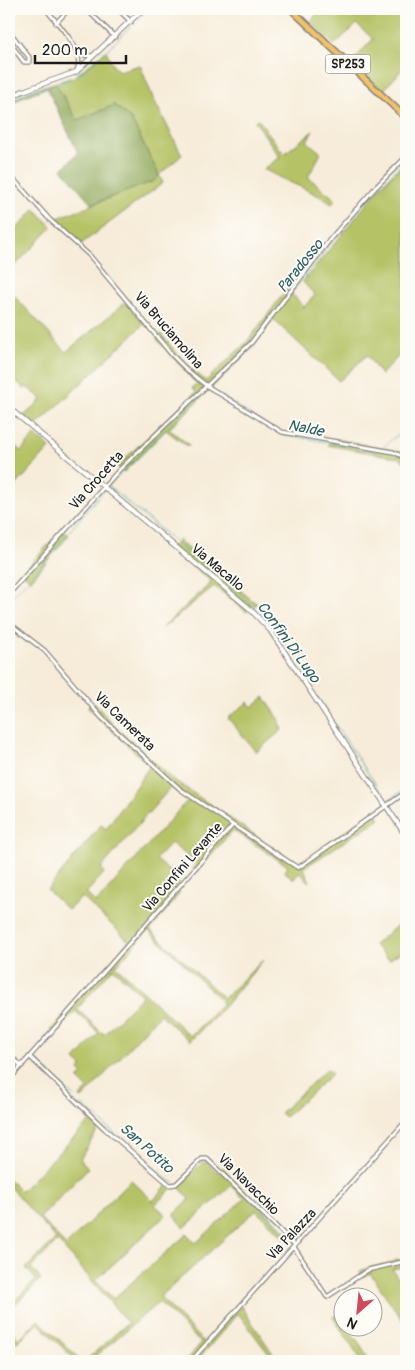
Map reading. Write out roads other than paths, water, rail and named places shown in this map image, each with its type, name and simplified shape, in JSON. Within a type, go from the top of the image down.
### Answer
[{"type":"main road","name":"SP253","points":[[291,9],[406,118]]},
{"type":"street","points":[[46,9],[75,49],[78,57],[76,72]]},
{"type":"street","points":[[56,22],[70,9]]},
{"type":"street","points":[[86,9],[115,37]]},
{"type":"street","points":[[118,9],[131,22]]},
{"type":"street","points":[[9,98],[76,72],[143,9]]},
{"type":"street","points":[[9,31],[29,57],[29,62],[24,62],[9,42]]},
{"type":"street","points":[[75,49],[83,55],[94,56]]},
{"type":"street","points":[[83,55],[86,64]]},
{"type":"street","points":[[78,57],[86,64]]},
{"type":"street","name":"Via Crocetta","points":[[9,594],[133,456],[250,343],[331,238],[375,188],[406,157]]},
{"type":"street","name":"Via Bruciamolina","points":[[9,174],[50,220],[90,256],[172,355],[207,386],[282,432],[393,452],[406,458]]},
{"type":"street","name":"Via Macallo","points":[[9,408],[249,608],[270,630],[406,836]]},
{"type":"street","name":"Via Camerata","points":[[9,623],[45,651],[102,718],[180,789],[233,825]]},
{"type":"street","name":"Via Confini Levante","points":[[9,1080],[233,825],[298,868],[406,792]]},
{"type":"street","points":[[9,1055],[22,1066]]},
{"type":"street","name":"Via Navacchio","points":[[30,1057],[104,1129],[170,1185],[176,1184],[202,1160],[207,1159],[295,1246],[327,1297],[368,1270],[406,1261]]},
{"type":"street","name":"Via Palazza","points":[[191,1361],[406,1121]]},
{"type":"waterway","points":[[9,102],[16,97],[74,77],[102,55],[148,9]]},
{"type":"waterway","name":"Paradosso","points":[[268,323],[371,195],[406,160]]},
{"type":"waterway","name":"Paradosso","points":[[210,386],[245,351]]},
{"type":"waterway","name":"Nalde","points":[[207,388],[281,434],[380,451]]},
{"type":"waterway","name":"Paradosso","points":[[108,486],[207,389]]},
{"type":"waterway","name":"Nalde","points":[[383,448],[392,439],[406,431]]},
{"type":"waterway","name":"Confini Di Lugo","points":[[108,486],[258,611],[281,644]]},
{"type":"waterway","name":"Paradosso","points":[[9,599],[30,578],[103,491]]},
{"type":"waterway","name":"Confini Di Lugo","points":[[322,705],[387,801],[406,789]]},
{"type":"waterway","name":"San Potito","points":[[9,1084],[33,1057],[74,1097]]},
{"type":"waterway","name":"San Potito","points":[[82,1105],[165,1178],[174,1183]]},
{"type":"waterway","name":"San Potito","points":[[201,1158],[208,1158]]},
{"type":"waterway","name":"San Potito","points":[[216,1166],[295,1242]]}]
